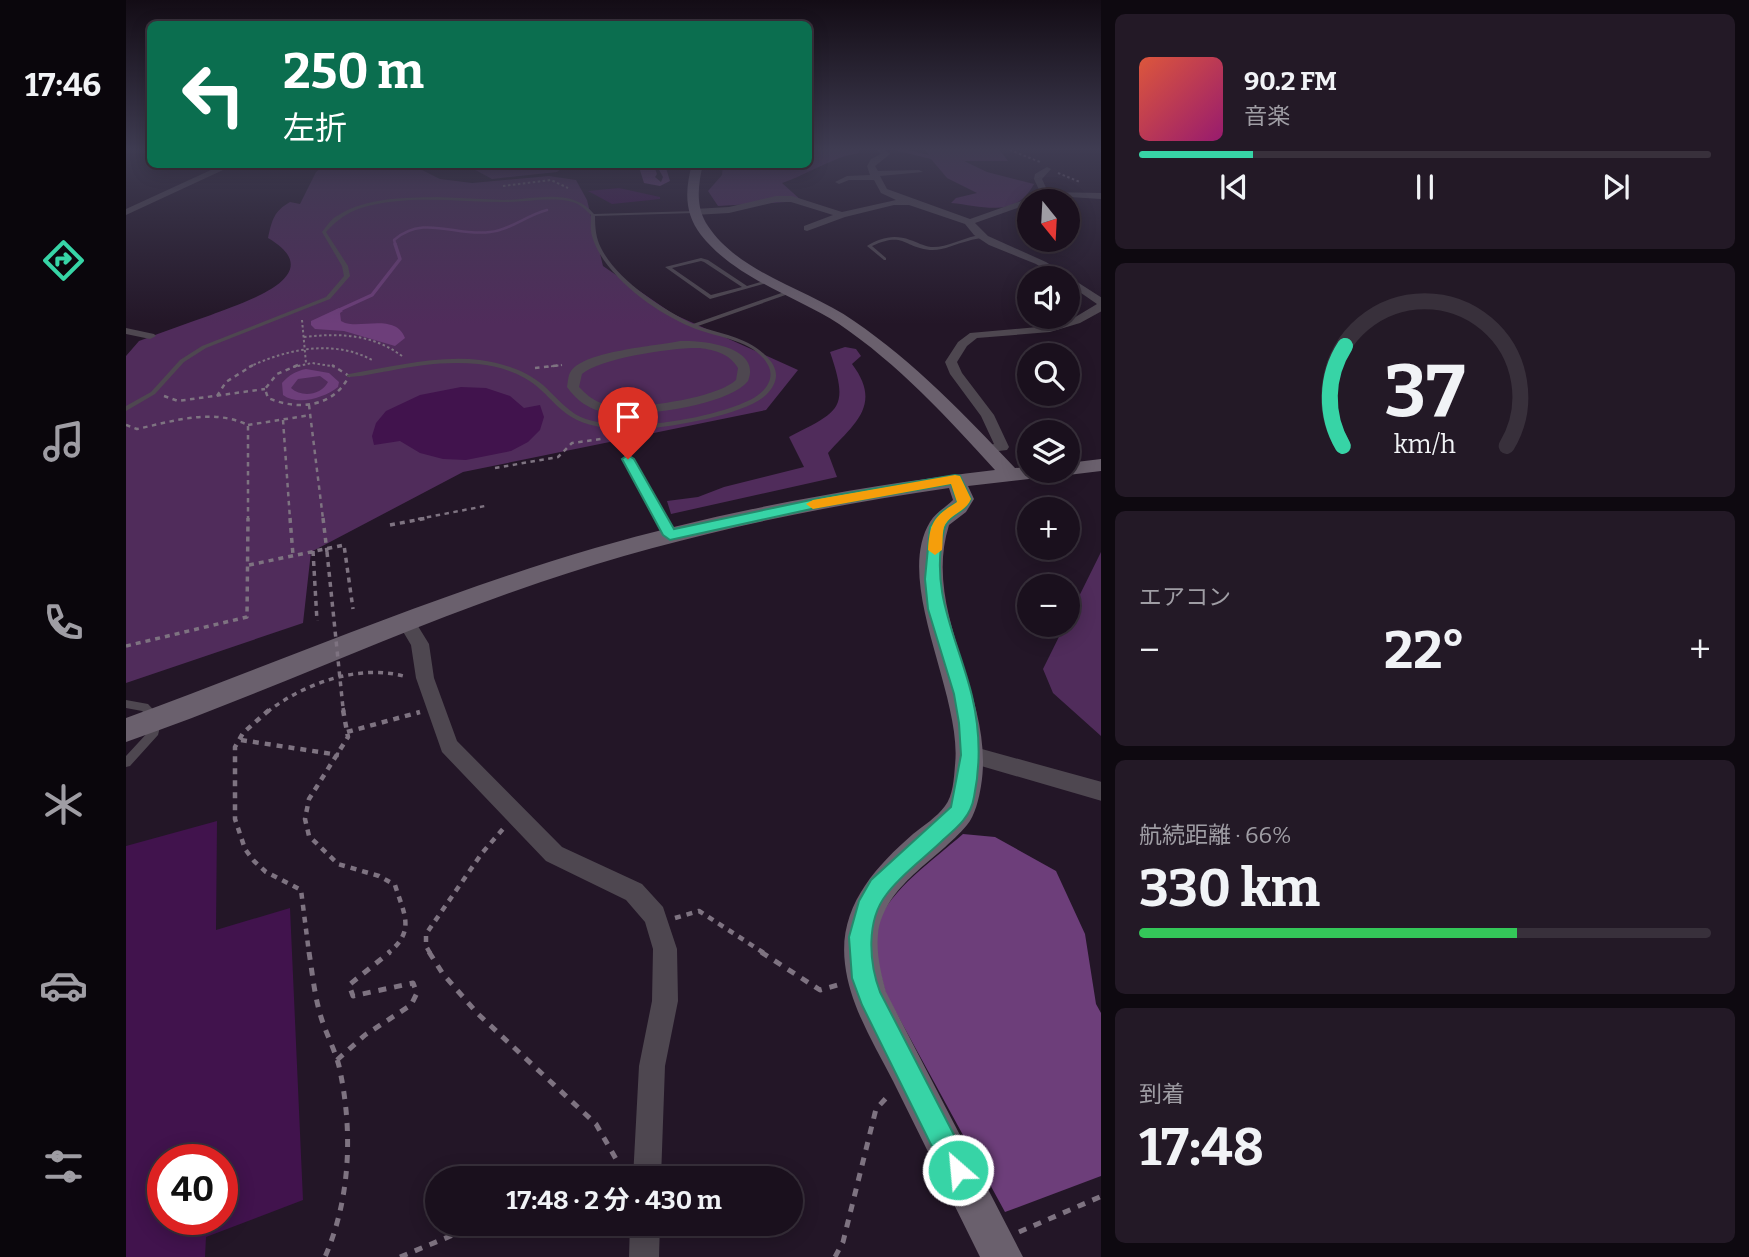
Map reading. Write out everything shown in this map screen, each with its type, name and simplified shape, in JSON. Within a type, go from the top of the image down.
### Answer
[{"type":"street","points":[[693,207],[706,233],[723,250],[828,311],[892,356],[929,390],[1009,474]]},
{"type":"street","points":[[694,212],[743,207]]},
{"type":"street","points":[[816,207],[842,215]]},
{"type":"street","points":[[807,228],[875,207]]},
{"type":"street","points":[[922,207],[970,222],[1011,207]]},
{"type":"street","points":[[970,222],[970,226],[993,245],[1037,260],[1046,266]]},
{"type":"street","points":[[987,450],[1002,447],[988,415],[956,374],[951,362],[962,344],[974,335],[1050,329],[1076,321],[1101,304],[1080,289]]},
{"type":"street","points":[[126,331],[150,336]]},
{"type":"street","points":[[696,345],[728,352],[743,367],[745,372],[740,384],[716,394],[622,410],[604,409],[587,403],[578,395],[573,382],[580,369],[598,360],[696,345]]},
{"type":"street","points":[[1080,468],[1101,465]]},
{"type":"street","points":[[126,730],[528,579],[670,535],[825,502],[955,479],[1017,473]]},
{"type":"street","points":[[955,479],[964,499],[937,527],[932,579],[936,609],[962,694],[971,755],[964,800],[958,814],[878,887],[867,909],[860,937],[863,978],[870,997],[998,1250]]},
{"type":"street","points":[[407,623],[420,644],[427,684],[449,746],[554,854],[634,892],[655,915],[665,948],[665,1001],[652,1066],[648,1166]]},
{"type":"street","points":[[971,755],[1101,792]]},
{"type":"street","points":[[644,1257],[645,1236]]},
{"type":"lane","points":[[126,409],[154,391],[182,361],[204,346],[328,299],[347,276],[345,266],[324,232],[333,221],[350,211],[368,207]]},
{"type":"lane","points":[[349,376],[448,361],[505,368],[538,383],[563,408],[582,421],[611,427],[643,427],[742,408],[758,401],[774,380],[774,370],[764,357],[747,344],[692,326],[634,290],[612,268],[594,238],[593,215],[586,207]]},
{"type":"lane","points":[[593,215],[694,212]]},
{"type":"lane","points":[[884,259],[869,246],[903,237],[936,249],[964,239],[981,237]]},
{"type":"lane","points":[[746,288],[701,259],[668,267],[710,297],[746,288],[773,280]]},
{"type":"lane","points":[[692,326],[792,291]]},
{"type":"lane","points":[[628,459],[670,535]]},
{"type":"lane","points":[[126,704],[145,707],[157,719],[155,732],[126,763]]},
{"type":"path","points":[[302,310],[306,363]]},
{"type":"path","points":[[304,337],[333,334],[367,338],[390,346],[404,357],[409,366]]},
{"type":"path","points":[[217,397],[220,387],[247,366],[305,350],[340,349],[359,353],[368,357],[379,371]]},
{"type":"path","points":[[306,363],[329,363],[342,368],[349,376],[346,387],[328,400],[309,404],[279,404],[268,398],[265,389],[270,379],[283,369],[306,363]]},
{"type":"path","points":[[557,373],[566,363]]},
{"type":"path","points":[[154,391],[178,401],[265,389]]},
{"type":"path","points":[[309,404],[348,737],[309,799],[305,819],[309,836],[338,864],[379,876],[395,885],[407,924],[401,943],[349,985],[353,996],[369,996],[400,984],[413,983],[417,993],[411,1005],[365,1035],[336,1060]]},
{"type":"path","points":[[126,425],[137,429],[213,415],[226,416],[248,425],[311,415]]},
{"type":"path","points":[[283,420],[293,555]]},
{"type":"path","points":[[126,646],[247,618],[248,425]]},
{"type":"path","points":[[495,468],[558,457],[572,443],[616,436],[627,427]]},
{"type":"path","points":[[390,525],[485,506]]},
{"type":"path","points":[[249,565],[344,545],[353,609]]},
{"type":"path","points":[[313,551],[317,621]]},
{"type":"path","points":[[325,1257],[334,1240],[347,1175],[344,1095],[332,1042],[318,1011],[301,890],[272,879],[250,859],[236,829],[232,803],[235,746],[252,723],[274,705],[320,683],[365,672],[394,673],[427,684]]},
{"type":"path","points":[[347,732],[436,708]]},
{"type":"path","points":[[240,740],[339,755]]},
{"type":"path","points":[[517,816],[485,846],[440,918],[426,934],[426,946],[443,974],[478,1014],[596,1124],[620,1166]]},
{"type":"path","points":[[657,923],[699,911],[820,990],[863,978]]},
{"type":"path","points":[[835,1257],[843,1242],[876,1109],[908,1072]]},
{"type":"path","points":[[998,1250],[1101,1196]]},
{"type":"path","points":[[400,1257],[451,1236]]},
{"type":"shaded area","points":[[283,207],[589,207],[603,266],[673,314],[798,370],[766,410],[463,472],[311,552],[303,623],[126,683],[126,356],[139,341],[242,303],[275,286],[286,276],[291,264],[285,252],[268,238],[272,221]]},
{"type":"shaded area","points":[[339,308],[343,311],[340,313],[341,321],[345,323],[387,324],[401,331],[405,338],[395,346],[344,331],[315,329],[311,325],[311,321]]},
{"type":"shaded area","points":[[845,347],[856,349],[861,356],[852,364],[861,378],[865,403],[855,423],[828,453],[837,477],[671,514],[667,501],[698,497],[724,487],[804,467],[789,437],[819,421],[836,406],[839,386],[830,352]]},
{"type":"shaded area","points":[[306,369],[329,373],[339,382],[338,387],[311,399],[296,400],[283,395],[282,383],[296,372]],"holes":[[[320,376],[328,382],[321,390],[311,394],[300,393],[291,388],[298,379]]]},
{"type":"shaded area","points":[[1101,552],[1101,736],[1053,693],[1043,669],[1059,637],[1080,637],[1080,594]]},
{"type":"shaded area","points":[[963,834],[995,837],[1056,871],[1085,934],[1096,1004],[1101,1013],[1101,1176],[1005,1212],[886,994],[876,950],[878,924],[892,899],[914,875]]},
{"type":"building","points":[[461,387],[486,388],[510,396],[524,408],[540,405],[544,417],[540,430],[528,442],[511,451],[466,460],[443,459],[420,453],[400,441],[374,445],[372,436],[376,423],[386,411],[420,395]]},
{"type":"building","points":[[217,821],[216,930],[290,908],[303,1200],[238,1225],[238,1144],[147,1144],[147,1235],[211,1235],[206,1237],[205,1257],[126,1257],[126,846]]},
{"type":"waterway","points":[[396,246],[394,240],[417,228],[490,232],[547,210]]},
{"type":"waterway","points":[[337,311],[372,295],[400,259],[395,244]]},
{"type":"slow traffic","points":[[813,504],[955,479],[964,499],[937,527],[935,550]]},
{"type":"route","points":[[628,459],[670,535],[825,502],[955,479],[962,491],[962,504],[945,516],[937,527],[932,579],[936,609],[968,723],[971,755],[964,800],[958,814],[878,887],[867,909],[860,937],[863,978],[870,997],[958,1170]]}]
